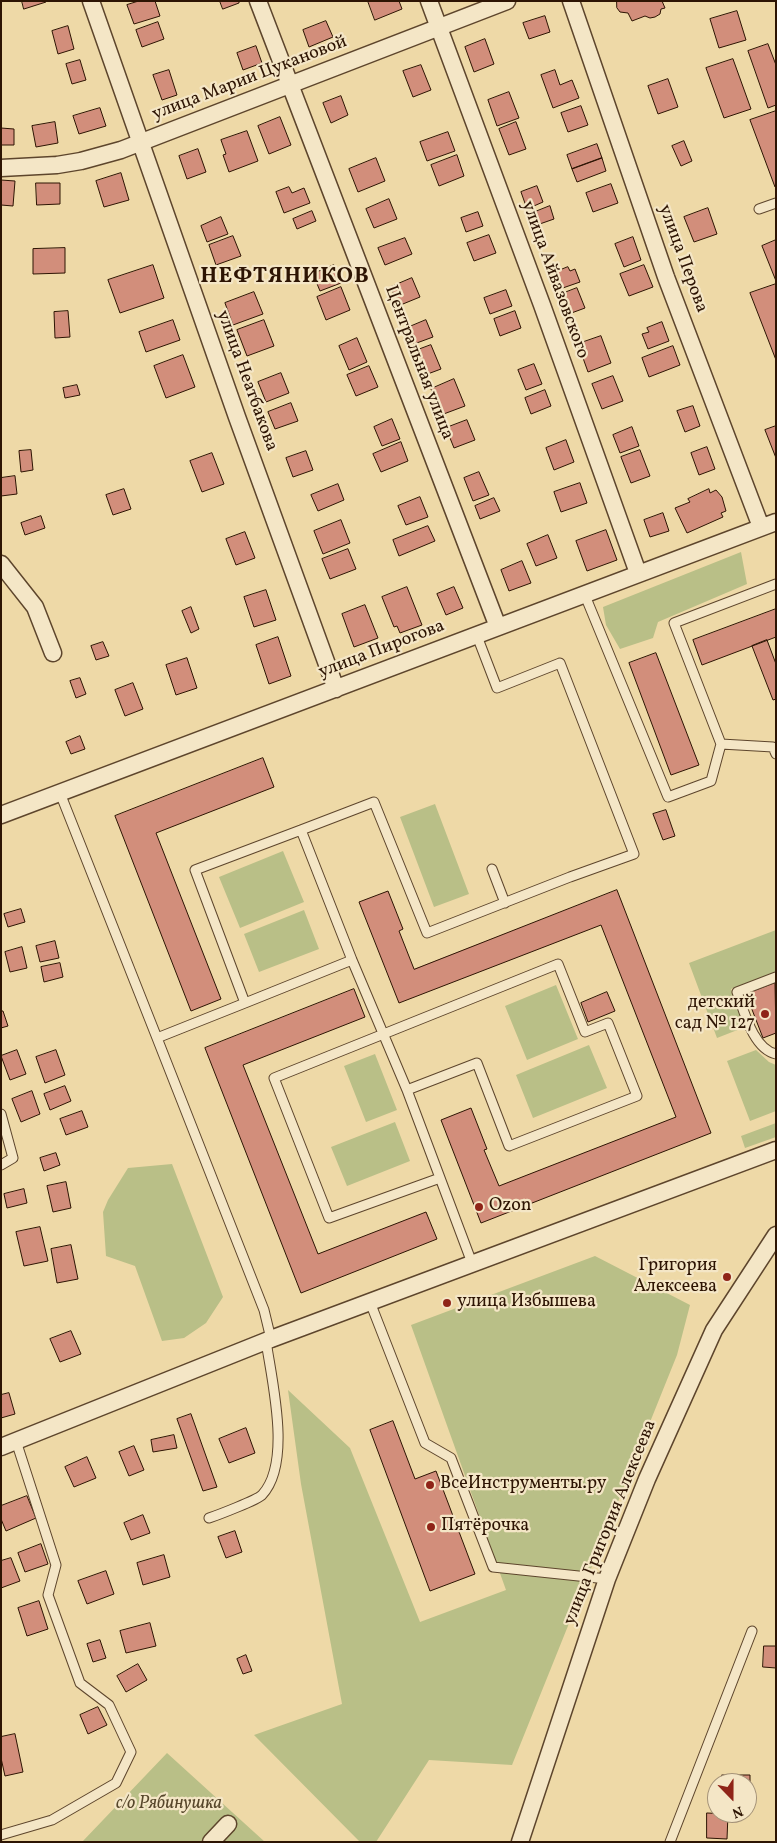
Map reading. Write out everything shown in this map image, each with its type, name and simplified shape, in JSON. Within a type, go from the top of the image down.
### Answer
[{"type":"street","name":"улица Неатбакова","points":[[91,1],[237,417],[336,688]]},
{"type":"street","name":"Центральная улица","points":[[258,1],[498,627]]},
{"type":"street","name":"улица Айвазовского","points":[[429,1],[542,305],[638,573]]},
{"type":"street","name":"улица Марии Цукановой","points":[[1,168],[57,166],[121,150],[507,1]]},
{"type":"street","name":"улица Перова","points":[[571,1],[666,277],[768,525]]},
{"type":"street","name":"улица Пирогова","points":[[1,815],[768,525]]},
{"type":"street","points":[[1,564],[35,607],[53,652]]},
{"type":"street","points":[[9,1444],[269,1340],[776,1150]]},
{"type":"street","name":"улица Григория Алексеева","points":[[520,1842],[607,1579],[647,1479],[714,1330],[776,1235]]},
{"type":"street","points":[[212,1842],[228,1824]]},
{"type":"lane","points":[[759,209],[776,203]]},
{"type":"lane","points":[[584,593],[668,797],[711,781],[721,744],[674,623],[776,584]]},
{"type":"lane","points":[[245,1003],[195,870],[374,802],[427,933],[634,854],[560,663],[497,688],[476,636]]},
{"type":"lane","points":[[721,744],[773,747],[776,754]]},
{"type":"lane","points":[[60,793],[264,1310],[280,1438],[276,1472],[262,1496],[209,1518]]},
{"type":"lane","points":[[301,830],[352,960],[407,1090],[472,1263]]},
{"type":"lane","points":[[492,869],[505,903]]},
{"type":"lane","points":[[157,1038],[352,960]]},
{"type":"lane","points":[[407,1090],[477,1063],[510,1146],[637,1096],[608,1023],[585,1032],[558,964],[382,1033],[274,1078],[329,1218],[440,1178]]},
{"type":"lane","points":[[776,977],[737,992],[755,1038],[771,1053],[776,1054]]},
{"type":"lane","points":[[1,1114],[13,1158],[1,1165]]},
{"type":"lane","points":[[370,1302],[425,1443],[451,1458],[493,1567],[607,1579]]},
{"type":"lane","points":[[1,1835],[52,1820],[116,1783],[130,1752],[109,1705],[80,1683],[48,1595],[56,1565],[9,1444]]},
{"type":"lane","points":[[670,1842],[752,1631]]},
{"type":"green space","points":[[741,552],[747,584],[658,622],[653,638],[620,649],[606,625],[603,607]]},
{"type":"green space","points":[[435,804],[469,894],[434,907],[400,817]]},
{"type":"green space","points":[[283,851],[304,902],[240,928],[219,877]]},
{"type":"green space","points":[[304,910],[319,949],[259,972],[244,934]]},
{"type":"green space","points":[[776,930],[776,972],[731,989],[745,1027],[717,1038],[689,963]]},
{"type":"green space","points":[[556,985],[578,1039],[527,1060],[505,1006]]},
{"type":"green space","points":[[589,1045],[607,1088],[533,1118],[516,1075]]},
{"type":"green space","points":[[756,1050],[769,1062],[776,1065],[776,1111],[750,1121],[727,1061]]},
{"type":"green space","points":[[375,1054],[397,1110],[366,1122],[344,1066]]},
{"type":"green space","points":[[395,1122],[410,1161],[347,1186],[331,1147]]},
{"type":"green space","points":[[776,1123],[776,1137],[745,1148],[741,1136]]},
{"type":"green space","points":[[172,1164],[223,1297],[206,1323],[184,1338],[162,1341],[135,1266],[106,1256],[103,1212],[108,1200],[128,1168]]},
{"type":"green space","points":[[595,1256],[690,1305],[677,1355],[512,1765],[429,1760],[376,1842],[360,1842],[254,1735],[342,1704],[301,1484],[288,1390],[350,1448],[420,1622],[506,1590],[411,1325]]},
{"type":"green space","name":"с/о Рябинушка","points":[[167,1753],[265,1842],[82,1842]]},
{"type":"building","points":[[22,1],[46,1],[46,2],[24,9]]},
{"type":"building","points":[[139,1],[155,1],[160,16],[134,24],[127,5]]},
{"type":"building","points":[[220,1],[239,1],[239,3],[223,9]]},
{"type":"building","points":[[368,1],[399,1],[402,9],[375,20]]},
{"type":"building","points":[[617,1],[662,1],[665,8],[661,9],[660,14],[655,17],[645,16],[632,21],[628,13],[620,12],[617,8]]},
{"type":"building","points":[[737,11],[746,40],[719,48],[710,19]]},
{"type":"building","points":[[545,16],[550,32],[529,39],[523,23]]},
{"type":"building","points":[[326,21],[333,37],[309,47],[303,30]]},
{"type":"building","points":[[158,22],[164,39],[142,47],[136,30]]},
{"type":"building","points":[[68,26],[74,49],[58,54],[52,31]]},
{"type":"building","points":[[485,39],[494,64],[474,72],[465,47]]},
{"type":"building","points":[[768,44],[776,65],[776,105],[768,108],[748,51]]},
{"type":"building","points":[[256,46],[262,63],[243,70],[237,53]]},
{"type":"building","points":[[733,59],[751,109],[724,118],[706,68]]},
{"type":"building","points":[[80,60],[86,80],[72,84],[66,64]]},
{"type":"building","points":[[421,65],[431,90],[413,97],[403,71]]},
{"type":"building","points":[[169,70],[177,95],[162,100],[153,75]]},
{"type":"building","points":[[555,70],[560,85],[572,80],[579,98],[553,108],[541,75]]},
{"type":"building","points":[[668,79],[678,107],[658,114],[648,86]]},
{"type":"building","points":[[509,92],[519,118],[497,126],[488,100]]},
{"type":"building","points":[[341,96],[348,115],[331,123],[323,103]]},
{"type":"building","points":[[581,106],[588,125],[568,132],[561,113]]},
{"type":"building","points":[[100,108],[106,126],[79,134],[73,116]]},
{"type":"building","points":[[776,111],[776,187],[775,187],[750,120]]},
{"type":"building","points":[[280,117],[291,145],[269,154],[258,126]]},
{"type":"building","points":[[55,122],[58,143],[36,147],[32,126]]},
{"type":"building","points":[[516,122],[526,149],[509,155],[499,129]]},
{"type":"building","points":[[1,128],[14,129],[14,145],[1,145]]},
{"type":"building","points":[[247,131],[258,161],[229,172],[223,155],[226,154],[221,140]]},
{"type":"building","points":[[448,132],[455,151],[427,161],[420,142]]},
{"type":"building","points":[[684,141],[692,161],[681,166],[672,146]]},
{"type":"building","points":[[597,144],[602,158],[572,169],[567,155]]},
{"type":"building","points":[[198,149],[206,172],[187,179],[179,156]]},
{"type":"building","points":[[457,155],[464,176],[439,186],[431,165]]},
{"type":"building","points":[[376,158],[385,181],[358,192],[349,169]]},
{"type":"building","points":[[602,158],[606,171],[577,182],[572,169]]},
{"type":"building","points":[[121,173],[129,200],[104,207],[96,181]]},
{"type":"building","points":[[1,180],[15,181],[13,206],[1,205]]},
{"type":"building","points":[[36,183],[60,183],[60,204],[37,205]]},
{"type":"building","points":[[611,184],[618,203],[593,212],[586,193]]},
{"type":"building","points":[[537,186],[543,202],[527,209],[521,192]]},
{"type":"building","points":[[289,187],[292,193],[304,188],[310,203],[284,213],[276,192]]},
{"type":"building","points":[[389,199],[397,219],[374,228],[366,209]]},
{"type":"building","points":[[550,206],[554,219],[534,226],[530,214]]},
{"type":"building","points":[[708,208],[717,234],[694,242],[684,217]]},
{"type":"building","points":[[312,211],[316,221],[297,229],[293,219]]},
{"type":"building","points":[[478,212],[483,226],[466,232],[461,218]]},
{"type":"building","points":[[221,217],[228,234],[207,242],[201,226]]},
{"type":"building","points":[[489,235],[496,253],[474,261],[467,243]]},
{"type":"building","points":[[233,236],[241,256],[216,265],[209,245]]},
{"type":"building","points":[[633,237],[641,260],[624,267],[615,244]]},
{"type":"building","points":[[405,238],[412,254],[385,265],[378,248]]},
{"type":"building","points":[[776,240],[776,281],[762,246]]},
{"type":"building","points":[[65,248],[65,273],[33,274],[33,249]]},
{"type":"building","points":[[153,265],[164,298],[120,313],[108,280]]},
{"type":"building","points":[[334,265],[341,283],[320,291],[313,274]]},
{"type":"building","points":[[644,265],[653,287],[629,296],[620,274]]},
{"type":"building","points":[[568,267],[570,271],[575,269],[580,282],[557,290],[551,274]]},
{"type":"building","points":[[412,278],[420,297],[398,306],[391,287]]},
{"type":"building","points":[[776,284],[776,360],[750,293]]},
{"type":"building","points":[[341,287],[350,310],[326,320],[317,297]]},
{"type":"building","points":[[577,288],[585,308],[566,315],[559,295]]},
{"type":"building","points":[[506,290],[512,306],[490,314],[484,298]]},
{"type":"building","points":[[254,292],[263,314],[233,325],[225,303]]},
{"type":"building","points":[[68,311],[70,337],[55,338],[54,312]]},
{"type":"building","points":[[515,311],[521,328],[500,336],[494,319]]},
{"type":"building","points":[[173,320],[180,340],[146,352],[139,332]]},
{"type":"building","points":[[264,320],[274,346],[247,356],[237,330]]},
{"type":"building","points":[[426,320],[433,337],[414,344],[407,328]]},
{"type":"building","points":[[662,322],[669,341],[648,349],[642,334],[649,332],[647,328]]},
{"type":"building","points":[[601,336],[611,363],[588,372],[578,344]]},
{"type":"building","points":[[357,338],[367,362],[349,370],[339,346]]},
{"type":"building","points":[[431,345],[441,369],[425,375],[415,351]]},
{"type":"building","points":[[673,346],[680,365],[649,377],[642,358]]},
{"type":"building","points":[[183,355],[195,387],[166,398],[154,366]]},
{"type":"building","points":[[534,364],[542,384],[526,390],[518,370]]},
{"type":"building","points":[[369,366],[378,387],[356,396],[347,375]]},
{"type":"building","points":[[281,373],[289,393],[266,402],[258,382]]},
{"type":"building","points":[[613,376],[623,401],[602,409],[592,384]]},
{"type":"building","points":[[454,379],[465,406],[441,415],[431,389]]},
{"type":"building","points":[[77,385],[80,395],[65,398],[63,388]]},
{"type":"building","points":[[545,390],[551,406],[531,414],[525,398]]},
{"type":"building","points":[[291,403],[298,421],[275,429],[268,412]]},
{"type":"building","points":[[693,406],[700,426],[685,432],[677,411]]},
{"type":"building","points":[[392,419],[400,439],[382,446],[374,427]]},
{"type":"building","points":[[467,420],[475,440],[454,448],[446,428]]},
{"type":"building","points":[[776,426],[776,458],[765,430]]},
{"type":"building","points":[[632,427],[639,446],[620,453],[613,435]]},
{"type":"building","points":[[566,440],[574,462],[554,470],[546,448]]},
{"type":"building","points":[[401,442],[408,461],[381,472],[373,454]]},
{"type":"building","points":[[707,447],[715,469],[699,475],[691,453]]},
{"type":"building","points":[[31,450],[33,470],[21,472],[19,451]]},
{"type":"building","points":[[640,450],[650,476],[631,483],[621,457]]},
{"type":"building","points":[[306,451],[313,470],[293,477],[286,458]]},
{"type":"building","points":[[212,453],[224,484],[202,492],[190,461]]},
{"type":"building","points":[[479,472],[489,495],[473,501],[464,478]]},
{"type":"building","points":[[15,476],[17,494],[1,496],[1,478]]},
{"type":"building","points":[[580,483],[587,503],[561,512],[554,492]]},
{"type":"building","points":[[338,484],[344,500],[318,511],[311,495]]},
{"type":"building","points":[[124,489],[131,509],[113,515],[106,495]]},
{"type":"building","points":[[709,489],[710,493],[716,490],[722,497],[726,511],[721,513],[723,517],[687,533],[675,508],[690,502],[688,499]]},
{"type":"building","points":[[420,497],[428,517],[406,525],[398,506]]},
{"type":"building","points":[[494,498],[500,511],[480,519],[475,506]]},
{"type":"building","points":[[663,513],[669,531],[650,537],[644,520]]},
{"type":"building","points":[[41,516],[45,528],[25,535],[21,523]]},
{"type":"building","points":[[341,520],[350,543],[323,554],[314,531]]},
{"type":"building","points":[[428,526],[435,541],[399,556],[393,540]]},
{"type":"building","points":[[606,530],[617,560],[587,571],[576,541]]},
{"type":"building","points":[[245,532],[255,558],[236,565],[226,539]]},
{"type":"building","points":[[548,535],[557,558],[536,566],[527,544]]},
{"type":"building","points":[[348,549],[356,569],[330,579],[322,559]]},
{"type":"building","points":[[522,561],[531,583],[509,591],[501,570]]},
{"type":"building","points":[[407,587],[422,625],[400,633],[397,626],[394,627],[382,597]]},
{"type":"building","points":[[454,587],[463,608],[446,615],[437,594]]},
{"type":"building","points":[[266,590],[276,620],[254,627],[244,597]]},
{"type":"building","points":[[365,605],[378,638],[354,647],[342,614]]},
{"type":"building","points":[[191,607],[199,629],[191,633],[182,611]]},
{"type":"building","points":[[776,609],[776,637],[702,665],[693,640]]},
{"type":"building","points":[[278,637],[291,676],[269,684],[256,645]]},
{"type":"building","points":[[767,640],[776,664],[776,699],[773,700],[752,646]]},
{"type":"building","points":[[103,642],[109,656],[96,660],[91,646]]},
{"type":"building","points":[[656,653],[699,765],[671,775],[629,663]]},
{"type":"building","points":[[187,658],[197,688],[176,695],[166,665]]},
{"type":"building","points":[[80,678],[86,694],[76,698],[70,681]]},
{"type":"building","points":[[133,683],[143,709],[125,716],[115,690]]},
{"type":"building","points":[[80,736],[85,749],[71,754],[66,742]]},
{"type":"building","points":[[263,758],[274,787],[156,833],[221,999],[191,1011],[115,816]]},
{"type":"building","points":[[666,810],[675,836],[663,840],[653,814]]},
{"type":"building","points":[[617,890],[711,1133],[481,1223],[441,1120],[471,1108],[487,1149],[484,1150],[499,1186],[676,1117],[601,925],[399,1003],[359,902],[388,891],[403,929],[399,931],[414,969]]},
{"type":"building","points":[[21,909],[25,922],[8,927],[4,914]]},
{"type":"building","points":[[55,941],[59,958],[40,962],[36,946]]},
{"type":"building","points":[[22,947],[27,968],[10,972],[5,952]]},
{"type":"building","points":[[60,963],[63,977],[44,982],[41,967]]},
{"type":"building","name":"детский сад № 127","points":[[775,983],[776,1033],[763,1038],[746,994]]},
{"type":"building","points":[[354,989],[365,1017],[243,1065],[318,1254],[426,1212],[437,1239],[301,1293],[205,1048]]},
{"type":"building","points":[[607,992],[615,1011],[588,1022],[581,1003]]},
{"type":"building","points":[[1,1011],[3,1011],[8,1026],[1,1028]]},
{"type":"building","points":[[17,1050],[26,1074],[10,1080],[1,1056]]},
{"type":"building","points":[[56,1050],[65,1075],[45,1083],[36,1057]]},
{"type":"building","points":[[65,1086],[71,1101],[50,1110],[44,1094]]},
{"type":"building","points":[[32,1091],[40,1114],[21,1122],[12,1099]]},
{"type":"building","points":[[82,1111],[88,1127],[66,1135],[60,1119]]},
{"type":"building","points":[[56,1153],[60,1165],[44,1171],[40,1158]]},
{"type":"building","points":[[66,1182],[71,1208],[53,1212],[47,1186]]},
{"type":"building","points":[[24,1189],[27,1203],[7,1208],[4,1194]]},
{"type":"building","points":[[40,1227],[48,1261],[24,1266],[16,1232]]},
{"type":"building","points":[[71,1245],[78,1279],[57,1283],[51,1249]]},
{"type":"building","points":[[71,1331],[81,1354],[60,1362],[50,1339]]},
{"type":"building","points":[[9,1393],[15,1414],[1,1418],[1,1395]]},
{"type":"building","points":[[191,1414],[217,1487],[203,1491],[177,1419]]},
{"type":"building","name":"Пятёрочка","points":[[393,1421],[415,1479],[436,1471],[475,1574],[430,1591],[370,1430]]},
{"type":"building","points":[[246,1428],[255,1453],[229,1463],[219,1439]]},
{"type":"building","points":[[174,1435],[177,1448],[153,1452],[151,1440]]},
{"type":"building","points":[[134,1446],[144,1470],[129,1476],[119,1452]]},
{"type":"building","points":[[87,1457],[96,1478],[74,1487],[65,1467]]},
{"type":"building","points":[[27,1496],[36,1518],[6,1531],[1,1519],[1,1506]]},
{"type":"building","points":[[143,1515],[150,1533],[131,1540],[124,1523]]},
{"type":"building","points":[[235,1531],[242,1552],[226,1558],[218,1537]]},
{"type":"building","points":[[41,1544],[48,1564],[25,1572],[18,1553]]},
{"type":"building","points":[[164,1555],[170,1577],[143,1585],[137,1563]]},
{"type":"building","points":[[11,1558],[20,1581],[1,1588],[1,1561]]},
{"type":"building","points":[[106,1571],[114,1594],[87,1604],[78,1581]]},
{"type":"building","points":[[39,1601],[48,1629],[27,1636],[18,1608]]},
{"type":"building","points":[[150,1623],[156,1646],[126,1653],[120,1631]]},
{"type":"building","points":[[100,1640],[106,1658],[93,1662],[87,1644]]},
{"type":"building","points":[[764,1646],[776,1646],[776,1668],[763,1667]]},
{"type":"building","points":[[246,1655],[252,1671],[243,1674],[237,1659]]},
{"type":"building","points":[[138,1664],[147,1680],[126,1692],[117,1676]]},
{"type":"building","points":[[98,1707],[107,1725],[88,1734],[80,1715]]},
{"type":"building","points":[[15,1734],[23,1772],[5,1776],[1,1758],[1,1737]]},
{"type":"building","points":[[707,1823],[728,1823],[727,1839],[707,1838]]},
{"type":"place","name":"детский сад № 127","points":[[765,1014]]},
{"type":"place","name":"Ozon","points":[[479,1207]]},
{"type":"place","name":"Григория Алексеева","points":[[727,1277]]},
{"type":"place","name":"улица Избышева","points":[[447,1303]]},
{"type":"place","name":"ВсеИнструменты.ру","points":[[430,1485]]},
{"type":"place","name":"Пятёрочка","points":[[431,1527]]},
{"type":"district","name":"НЕФТЯНИКОВ","points":[[285,278]]}]
